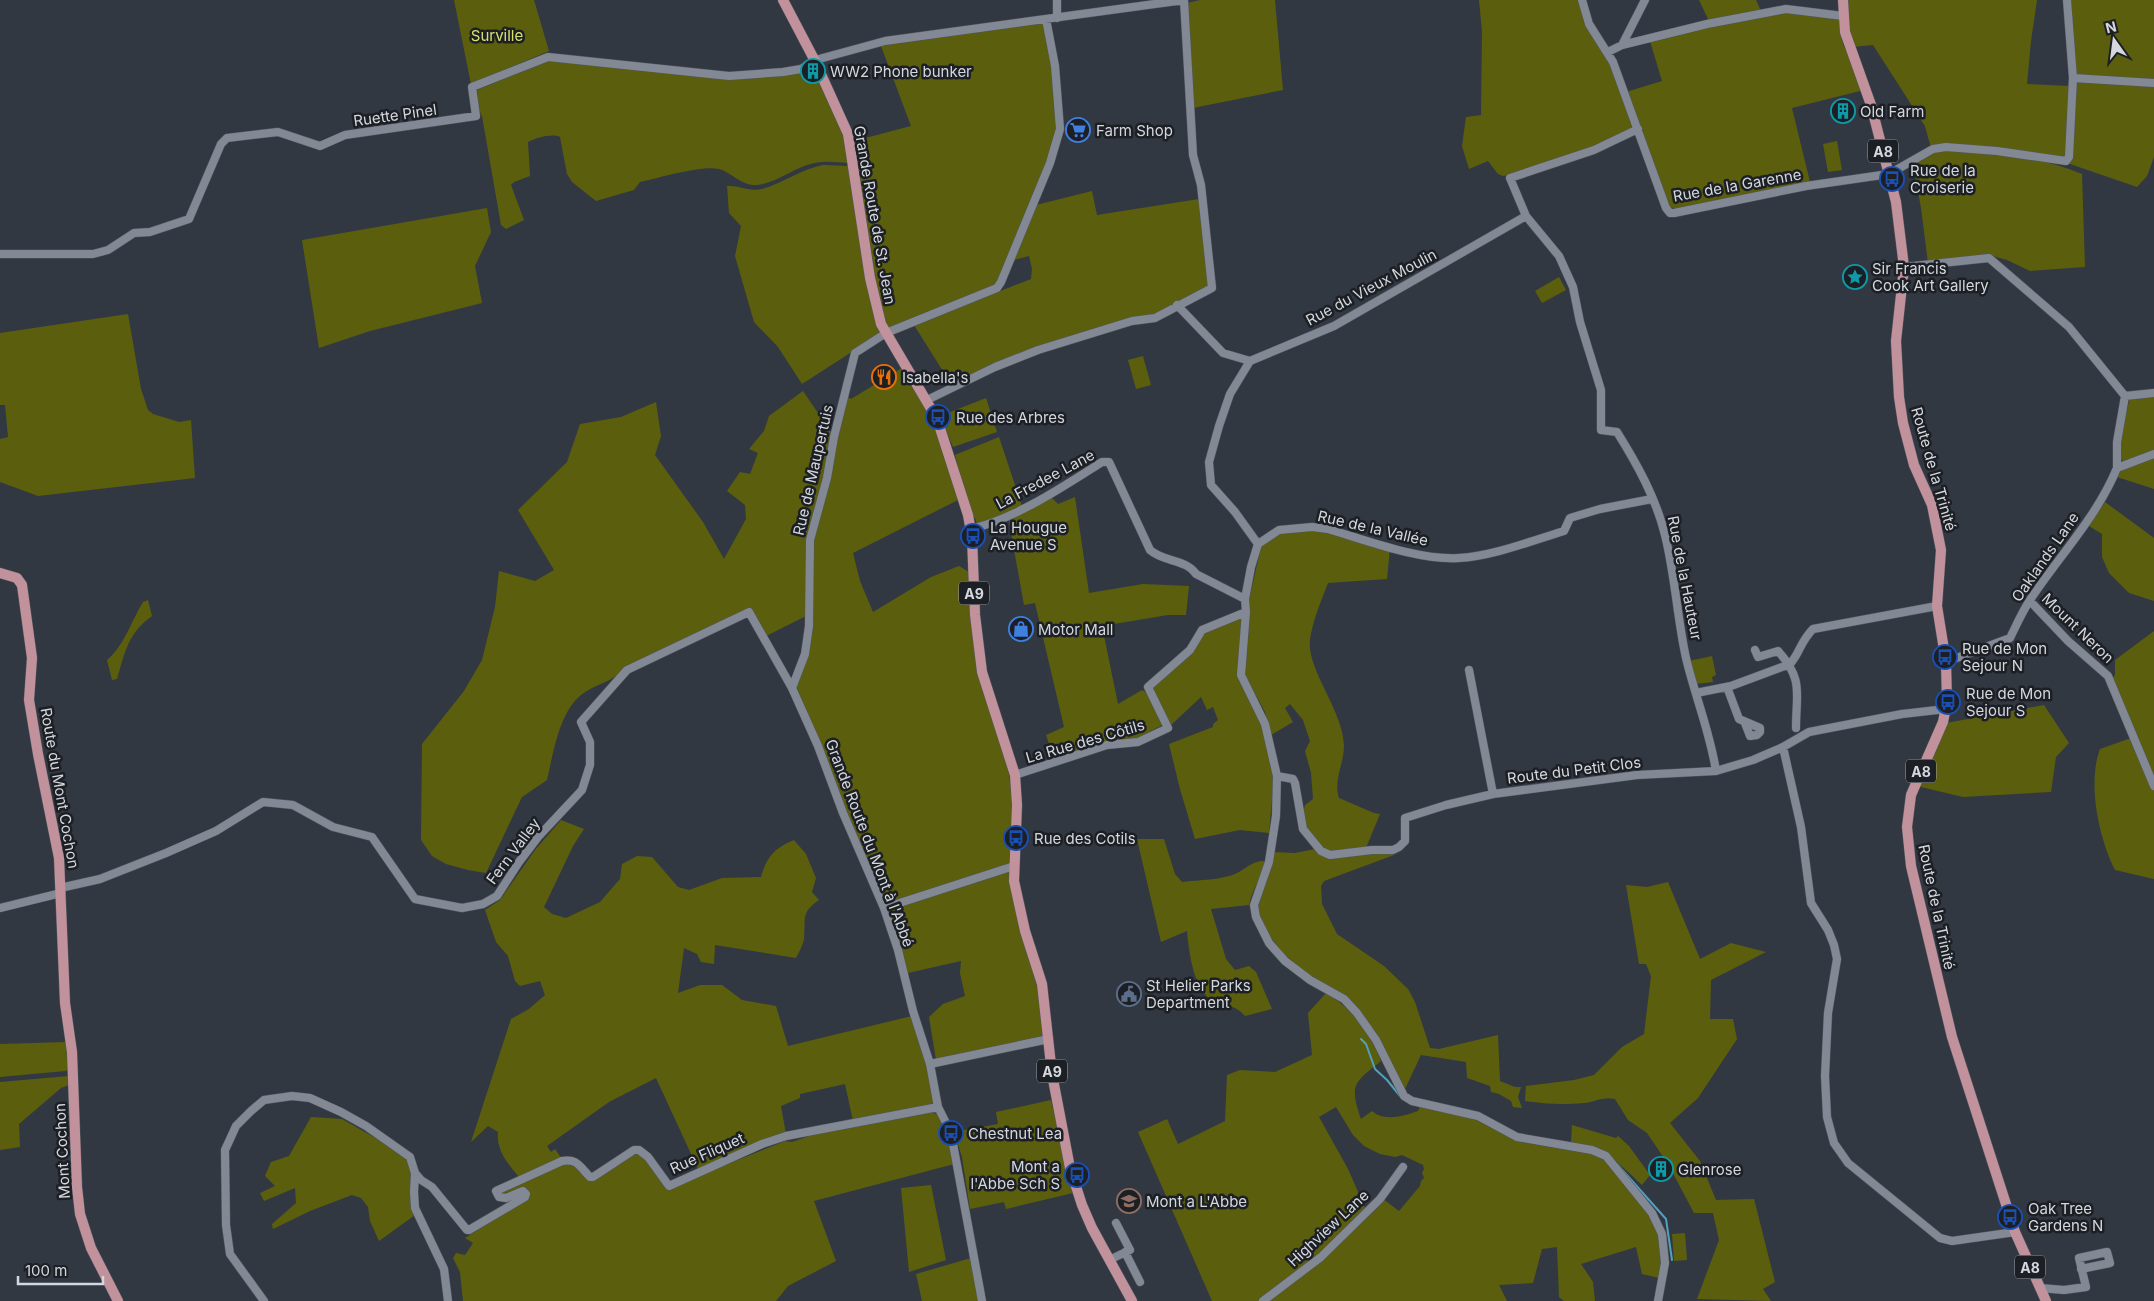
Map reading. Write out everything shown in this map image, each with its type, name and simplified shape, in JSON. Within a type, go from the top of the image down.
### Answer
[{"type":"main road","name":"Grande Route de St. Jean","points":[[784,0],[848,134],[877,312],[886,334],[937,419],[950,452],[963,496],[970,529],[975,615],[982,672],[1015,775],[1017,805],[1014,866],[1017,898],[1025,931],[1042,984],[1052,1074],[1070,1168],[1082,1205],[1132,1301]]},
{"type":"main road","name":"Route de la Trinité","points":[[1843,0],[1843,16],[1849,48],[1865,85],[1896,202],[1904,267],[1895,355],[1899,397],[1903,423],[1914,465],[1932,505],[1941,550],[1937,606],[1946,662],[1946,709],[1911,795],[1907,843],[1943,1006],[2015,1232]]},
{"type":"main road","name":"Route du Mont Cochon","points":[[0,573],[17,578],[22,585],[32,658],[29,700],[59,858],[65,1003],[72,1052]]},
{"type":"main road","name":"Mont Cochon","points":[[72,1052],[77,1187],[80,1214],[91,1248],[118,1301]]},
{"type":"main road","name":"A8","points":[[2015,1232],[2046,1301]]},
{"type":"street","points":[[1057,0],[1057,18]]},
{"type":"street","points":[[815,62],[820,59],[885,42],[1184,0],[1193,155],[1201,185],[1212,288],[1155,318],[1132,321],[1038,350],[995,367],[927,400]]},
{"type":"street","name":"Rue de la Garenne","points":[[1582,0],[1589,24],[1613,62],[1666,208],[1670,212],[1674,213],[1806,186],[1889,174]]},
{"type":"street","points":[[1622,45],[1645,0]]},
{"type":"street","points":[[1889,174],[1933,149],[1946,146],[1997,151],[2066,162],[2069,157],[2073,78],[2066,0]]},
{"type":"street","points":[[1608,52],[1622,45],[1707,24],[1786,9],[1843,16]]},
{"type":"street","name":"Rue de Maupertuis","points":[[792,688],[805,654],[810,626],[810,540],[827,478],[834,436],[855,353],[886,334],[997,288],[1001,282],[1050,162],[1060,129],[1055,66],[1046,19]]},
{"type":"street","name":"Ruette Pinel","points":[[0,254],[93,254],[108,250],[134,233],[150,232],[189,219],[221,144],[227,138],[278,132],[320,146],[345,135],[476,116],[472,87],[548,57],[729,76],[784,72],[815,62]]},
{"type":"street","points":[[2073,78],[2154,83]]},
{"type":"street","name":"Rue de la Hauteur","points":[[1638,130],[1594,150],[1510,178],[1526,216],[1560,256],[1573,287],[1580,322],[1601,390],[1601,430],[1617,432],[1639,467],[1665,535],[1686,660],[1713,750],[1716,772]]},
{"type":"street","name":"Rue du Vieux Moulin","points":[[1250,361],[1334,326],[1526,216]]},
{"type":"street","points":[[1904,267],[1989,258],[2069,327],[2125,396],[2117,442],[2117,468],[2154,454]]},
{"type":"street","points":[[1177,306],[1223,352],[1250,361],[1230,394],[1209,462],[1211,485],[1235,512],[1258,544],[1250,567],[1245,599],[1246,612],[1241,675],[1265,724],[1277,776],[1276,816],[1269,862],[1254,905],[1256,917],[1269,943],[1285,961],[1310,980],[1344,999],[1357,1013],[1376,1040],[1404,1096],[1412,1101],[1478,1116],[1517,1137],[1592,1150],[1606,1156],[1652,1213],[1662,1234],[1665,1262],[1658,1301]]},
{"type":"street","points":[[2125,396],[2154,393]]},
{"type":"street","name":"La Fredee Lane","points":[[970,529],[982,526],[1023,508],[1057,490],[1102,462],[1109,462],[1150,550],[1156,556],[1192,567],[1196,574],[1245,599]]},
{"type":"street","name":"Oaklands Lane","points":[[1946,662],[2010,638],[2030,601],[2086,523],[2111,482],[2117,468]]},
{"type":"street","name":"Rue de la Vallée","points":[[1258,544],[1279,530],[1312,527],[1328,529],[1423,555],[1457,558],[1482,554],[1564,531],[1570,518],[1600,509],[1652,499]]},
{"type":"street","name":"Mount Neron","points":[[2030,601],[2068,641],[2108,676],[2154,786]]},
{"type":"street","points":[[1696,693],[1727,687],[1790,664],[1795,658],[1802,639],[1813,629],[1937,606]]},
{"type":"street","name":"Fern Valley","points":[[61,891],[100,879],[216,831],[263,802],[294,805],[333,827],[372,837],[415,899],[462,908],[483,904],[497,896],[538,837],[582,790],[590,765],[590,742],[581,722],[627,670],[749,612],[792,688]]},
{"type":"street","name":"La Rue des Côtils","points":[[1015,775],[1107,745],[1138,742],[1168,728],[1148,686],[1190,650],[1202,630],[1246,612]]},
{"type":"street","points":[[1755,650],[1758,657],[1778,651],[1790,664],[1797,681],[1796,728]]},
{"type":"street","points":[[1468,670],[1493,794]]},
{"type":"street","points":[[1727,687],[1739,719],[1745,723]]},
{"type":"street","name":"Grande Route du Mont à l'Abbé","points":[[792,688],[818,746],[843,813],[884,908],[898,950],[913,1011],[930,1064],[938,1108],[951,1133],[982,1301]]},
{"type":"street","name":"Route du Petit Clos","points":[[1277,776],[1292,779],[1295,783],[1304,829],[1321,851],[1330,855],[1372,850],[1393,850],[1405,841],[1404,821],[1407,816],[1493,794],[1637,775],[1716,772],[1745,763],[1783,747],[1809,732],[1902,714],[1946,709]]},
{"type":"street","points":[[1783,747],[1802,827],[1811,903],[1828,930],[1837,959],[1828,1012],[1825,1076],[1827,1117],[1834,1143],[1848,1162],[1940,1238],[1952,1241],[2015,1232]]},
{"type":"street","points":[[884,908],[1014,866]]},
{"type":"street","points":[[0,908],[61,891]]},
{"type":"street","points":[[930,1064],[1049,1039]]},
{"type":"street","points":[[264,1301],[230,1254],[226,1225],[225,1150],[236,1126],[251,1110],[264,1100],[292,1096],[310,1098],[366,1126],[410,1157],[415,1173],[415,1208],[444,1268],[448,1301]]},
{"type":"street","name":"Rue Fliquet","points":[[415,1173],[421,1180],[432,1187],[461,1224],[469,1230],[525,1197],[526,1194],[524,1191],[506,1198],[499,1197],[496,1190],[562,1161],[571,1160],[577,1163],[590,1177],[593,1177],[634,1150],[639,1150],[648,1157],[669,1186],[753,1148],[786,1136],[938,1108]]},
{"type":"street","name":"Highview Lane","points":[[1264,1301],[1321,1257],[1380,1199],[1404,1167]]},
{"type":"street","points":[[1109,1260],[1130,1250],[1116,1223]]},
{"type":"street","points":[[1126,1252],[1140,1282]]},
{"type":"street","points":[[2040,1288],[2064,1290],[2086,1287],[2081,1269]]},
{"type":"green space","name":"Surville","points":[[454,0],[534,0],[549,51],[471,84]]},
{"type":"green space","points":[[1200,0],[1275,0],[1283,90],[1193,108],[1187,3]]},
{"type":"green space","points":[[1479,0],[1579,0],[1584,23],[1609,59],[1635,128],[1592,148],[1519,173],[1503,176],[1498,174],[1488,161],[1469,169],[1462,146],[1466,117],[1481,115],[1482,32]]},
{"type":"green space","points":[[1699,0],[1756,0],[1761,11],[1709,21]]},
{"type":"green space","points":[[1846,0],[2037,0],[2027,84],[2070,86],[2066,156],[2062,158],[1931,148],[1925,126],[1873,45],[1853,47]]},
{"type":"green space","points":[[2069,0],[2154,0],[2154,80],[2075,76]]},
{"type":"green space","points":[[1785,12],[1839,18],[1843,44],[1864,90],[1792,108],[1810,182],[1678,210],[1668,206],[1626,92],[1662,81],[1650,41],[1711,26]]},
{"type":"green space","points":[[1043,22],[1050,52],[1056,98],[1054,143],[998,282],[991,288],[890,330],[887,328],[875,281],[854,141],[911,126],[881,46]]},
{"type":"green space","points":[[556,60],[669,73],[799,72],[802,77],[818,75],[846,140],[848,163],[812,163],[770,182],[757,185],[746,183],[719,169],[691,170],[640,182],[634,190],[596,201],[572,182],[567,174],[560,137],[544,137],[528,142],[530,176],[511,185],[524,220],[506,229],[501,225],[482,116],[479,110],[477,90],[548,61]]},
{"type":"green space","points":[[2075,81],[2154,86],[2154,157],[2147,176],[2137,187],[2070,164]]},
{"type":"green space","points":[[1837,141],[1842,170],[1828,172],[1823,144]]},
{"type":"green space","points":[[1941,150],[1995,153],[2031,159],[2082,174],[2085,267],[2030,271],[2007,260],[1989,255],[1928,263],[1913,165]]},
{"type":"green space","points":[[823,165],[848,166],[880,331],[875,337],[802,384],[778,347],[754,322],[735,256],[741,226],[729,213],[727,186],[753,190],[762,189]]},
{"type":"green space","points":[[1092,191],[1097,215],[1199,199],[1208,286],[1154,315],[999,363],[951,384],[914,325],[1031,279],[1032,269],[1029,256],[1011,261],[1036,205]]},
{"type":"green space","points":[[487,208],[491,232],[475,266],[482,303],[370,331],[319,348],[302,240]]},
{"type":"green space","points":[[1559,277],[1566,290],[1542,303],[1535,291]]},
{"type":"green space","points":[[128,314],[141,389],[148,410],[153,414],[179,422],[191,420],[195,478],[38,496],[0,482],[0,439],[8,437],[5,405],[0,405],[0,333]]},
{"type":"green space","points":[[1143,356],[1151,385],[1136,389],[1128,360]]},
{"type":"green space","points":[[902,368],[930,412],[960,499],[853,553],[860,581],[873,612],[931,577],[959,566],[969,572],[970,609],[978,676],[1008,768],[1013,800],[1011,872],[1025,944],[1038,990],[1044,1036],[936,1060],[929,1017],[943,1004],[965,996],[960,973],[961,961],[908,973],[885,903],[842,804],[831,770],[795,683],[809,652],[812,625],[813,539],[846,396],[851,399]]},
{"type":"green space","points":[[803,391],[833,435],[808,540],[808,615],[766,636],[750,608],[626,668],[615,677],[586,691],[573,703],[562,723],[547,780],[522,797],[486,873],[446,864],[432,856],[421,840],[422,744],[464,691],[482,660],[495,607],[499,571],[535,581],[554,570],[518,510],[567,462],[580,424],[621,417],[656,402],[661,436],[655,455],[703,522],[724,559],[746,519],[745,505],[727,491],[740,472],[750,474],[758,453],[749,449],[764,431],[769,416]]},
{"type":"green space","points":[[2154,396],[2154,451],[2123,461],[2118,458],[2119,438],[2130,398]]},
{"type":"green space","points":[[986,398],[997,432],[953,447],[940,416]]},
{"type":"green space","points":[[999,437],[1022,506],[977,525],[975,518],[972,519],[955,455]]},
{"type":"green space","points":[[2154,457],[2154,489],[2117,477],[2122,469]]},
{"type":"green space","points":[[1051,497],[1058,504],[1075,497],[1089,593],[1143,584],[1189,586],[1186,615],[1168,615],[1102,626],[1118,704],[1142,690],[1147,693],[1164,724],[1132,741],[1055,761],[1046,735],[1064,727],[1035,603],[1024,605],[1008,516]]},
{"type":"green space","points":[[2105,502],[2154,538],[2154,601],[2129,593],[2109,573],[2102,557],[2102,534],[2089,526]]},
{"type":"green space","points":[[1312,529],[1327,531],[1390,548],[1387,579],[1328,583],[1311,633],[1310,649],[1313,660],[1339,721],[1342,734],[1344,753],[1337,785],[1339,798],[1380,814],[1366,848],[1330,853],[1323,850],[1306,828],[1303,814],[1305,805],[1313,799],[1311,773],[1305,751],[1310,741],[1303,720],[1290,704],[1285,708],[1293,722],[1271,735],[1265,712],[1245,675],[1250,613],[1249,600],[1261,547],[1279,532]]},
{"type":"green space","points":[[148,600],[152,616],[132,636],[117,679],[112,680],[107,660],[123,640],[143,602]]},
{"type":"green space","points":[[1244,615],[1239,675],[1262,725],[1274,777],[1269,833],[1240,830],[1195,839],[1169,744],[1213,727],[1213,724],[1218,720],[1213,707],[1207,710],[1201,697],[1170,726],[1151,687],[1204,632]]},
{"type":"green space","points":[[2154,631],[2154,776],[2112,679],[2115,675],[2115,660]]},
{"type":"green space","points":[[1712,656],[1716,675],[1712,677],[1713,682],[1696,684],[1689,661]]},
{"type":"green space","points":[[2044,705],[2069,743],[2056,757],[2051,792],[1963,797],[1917,786],[1946,723]]},
{"type":"green space","points":[[2131,738],[2154,790],[2154,879],[2115,870],[2104,843],[2097,811],[2095,778],[2096,763],[2100,749]]},
{"type":"green space","points":[[561,820],[584,829],[573,846],[544,907],[552,914],[566,918],[600,902],[620,879],[622,864],[637,856],[652,857],[678,887],[689,890],[722,878],[761,877],[769,858],[782,846],[794,840],[806,854],[816,878],[812,892],[819,900],[806,913],[803,941],[796,958],[715,945],[714,964],[701,962],[697,954],[684,948],[678,993],[700,985],[722,985],[742,1000],[776,1006],[788,1046],[912,1016],[927,1062],[934,1102],[927,1107],[853,1121],[845,1084],[800,1094],[800,1098],[781,1106],[786,1134],[698,1169],[656,1078],[609,1102],[547,1146],[551,1152],[555,1149],[562,1159],[519,1177],[501,1151],[498,1132],[488,1126],[471,1142],[511,1019],[529,1009],[545,995],[540,981],[520,986],[515,981],[508,956],[496,942],[485,910],[500,900],[535,850]]},
{"type":"green space","points":[[1137,839],[1164,839],[1175,874],[1182,882],[1225,877],[1237,873],[1253,863],[1265,861],[1249,905],[1211,909],[1226,959],[1235,970],[1249,966],[1256,972],[1272,1009],[1245,1016],[1234,1007],[1214,1002],[1201,989],[1193,970],[1187,931],[1161,942]]},
{"type":"green space","points":[[1315,849],[1339,856],[1392,852],[1394,855],[1324,881],[1321,886],[1322,904],[1337,934],[1384,966],[1408,989],[1415,1002],[1430,1048],[1439,1049],[1498,1035],[1500,1081],[1515,1087],[1521,1087],[1518,1097],[1522,1108],[1513,1107],[1511,1101],[1491,1092],[1490,1086],[1467,1078],[1466,1062],[1421,1055],[1405,1089],[1378,1035],[1350,1001],[1339,992],[1308,974],[1285,955],[1270,937],[1260,916],[1258,904],[1272,852],[1295,853]]},
{"type":"green space","points":[[1668,882],[1700,959],[1731,943],[1766,952],[1711,980],[1710,1019],[1733,1019],[1737,1039],[1698,1098],[1670,1123],[1700,1161],[1716,1200],[1754,1199],[1775,1282],[1763,1289],[1771,1301],[1697,1299],[1719,1240],[1713,1213],[1694,1213],[1668,1164],[1647,1133],[1628,1120],[1615,1099],[1607,1098],[1569,1104],[1525,1101],[1526,1086],[1574,1080],[1594,1075],[1622,1047],[1644,1034],[1651,976],[1646,964],[1639,964],[1626,885],[1647,887]]},
{"type":"green space","points":[[1326,993],[1344,1006],[1359,1022],[1371,1040],[1381,1061],[1365,1074],[1356,1085],[1355,1098],[1361,1119],[1372,1111],[1382,1116],[1394,1117],[1418,1111],[1420,1106],[1441,1109],[1476,1120],[1516,1141],[1591,1154],[1604,1160],[1649,1213],[1659,1236],[1661,1262],[1659,1278],[1642,1274],[1636,1247],[1581,1264],[1593,1282],[1595,1301],[1564,1301],[1559,1297],[1557,1247],[1542,1249],[1533,1283],[1499,1285],[1507,1301],[1270,1301],[1323,1257],[1383,1199],[1399,1211],[1420,1186],[1424,1178],[1422,1173],[1423,1165],[1402,1155],[1395,1157],[1380,1154],[1364,1146],[1353,1135],[1336,1107],[1319,1117],[1348,1169],[1366,1210],[1322,1254],[1261,1301],[1212,1301],[1138,1132],[1167,1119],[1178,1144],[1225,1121],[1227,1075],[1240,1070],[1275,1072],[1312,1055],[1308,1013]]},
{"type":"green space","points":[[67,1042],[70,1069],[0,1077],[0,1044]]},
{"type":"green space","points":[[69,1076],[69,1085],[61,1088],[19,1124],[20,1147],[0,1150],[0,1082]]},
{"type":"green space","points":[[1051,1100],[1073,1193],[1006,1209],[1004,1202],[970,1209],[962,1157],[954,1132],[998,1124],[996,1112]]},
{"type":"green space","points":[[929,1112],[937,1114],[958,1163],[814,1201],[836,1261],[788,1286],[776,1301],[463,1301],[460,1272],[453,1258],[456,1253],[465,1255],[473,1243],[465,1238],[529,1198],[530,1193],[526,1188],[502,1194],[502,1191],[561,1165],[566,1164],[574,1167],[589,1181],[629,1156],[638,1154],[645,1159],[668,1188],[785,1141],[792,1142],[818,1133]]},
{"type":"green space","points":[[311,1117],[342,1119],[379,1140],[407,1159],[412,1174],[411,1208],[415,1215],[379,1241],[370,1221],[368,1207],[361,1198],[352,1195],[310,1211],[273,1229],[272,1224],[296,1203],[295,1188],[264,1201],[260,1193],[275,1186],[265,1176],[271,1162],[289,1156]]},
{"type":"green space","points":[[1572,1125],[1616,1138],[1618,1136],[1629,1146],[1650,1175],[1642,1185],[1625,1169],[1603,1153],[1571,1142]]},
{"type":"green space","points":[[931,1185],[946,1260],[909,1272],[901,1188]]},
{"type":"green space","points":[[1685,1233],[1687,1260],[1674,1261],[1672,1234]]},
{"type":"green space","points":[[971,1258],[979,1301],[922,1301],[916,1274]]},
{"type":"waterway","points":[[1361,1039],[1366,1044],[1375,1069],[1400,1096]]},
{"type":"waterway","points":[[1617,1164],[1666,1219],[1672,1260]]},
{"type":"place","name":"WW2 Phone bunker","points":[[813,71]]},
{"type":"place","name":"Old Farm","points":[[1843,111]]},
{"type":"place","name":"Farm Shop","points":[[1078,130]]},
{"type":"place","name":"Rue de la Croiserie","points":[[1892,179]]},
{"type":"place","name":"Sir Francis Cook Art Gallery","points":[[1855,277]]},
{"type":"place","name":"Isabella's","points":[[884,377]]},
{"type":"place","name":"Rue des Arbres","points":[[938,417]]},
{"type":"place","name":"La Hougue Avenue S","points":[[973,536]]},
{"type":"place","name":"Motor Mall","points":[[1021,629]]},
{"type":"place","name":"Rue de Mon Sejour N","points":[[1945,657]]},
{"type":"place","name":"Rue de Mon Sejour S","points":[[1948,702]]},
{"type":"place","name":"Rue des Cotils","points":[[1016,838]]},
{"type":"place","name":"St Helier Parks Department","points":[[1129,994]]},
{"type":"place","name":"Chestnut Lea","points":[[951,1133]]},
{"type":"place","name":"Glenrose","points":[[1661,1169]]},
{"type":"place","name":"Mont a l'Abbe Sch S","points":[[1077,1175]]},
{"type":"place","name":"Mont a L'Abbe","points":[[1129,1201]]},
{"type":"place","name":"Oak Tree Gardens N","points":[[2010,1217]]}]
